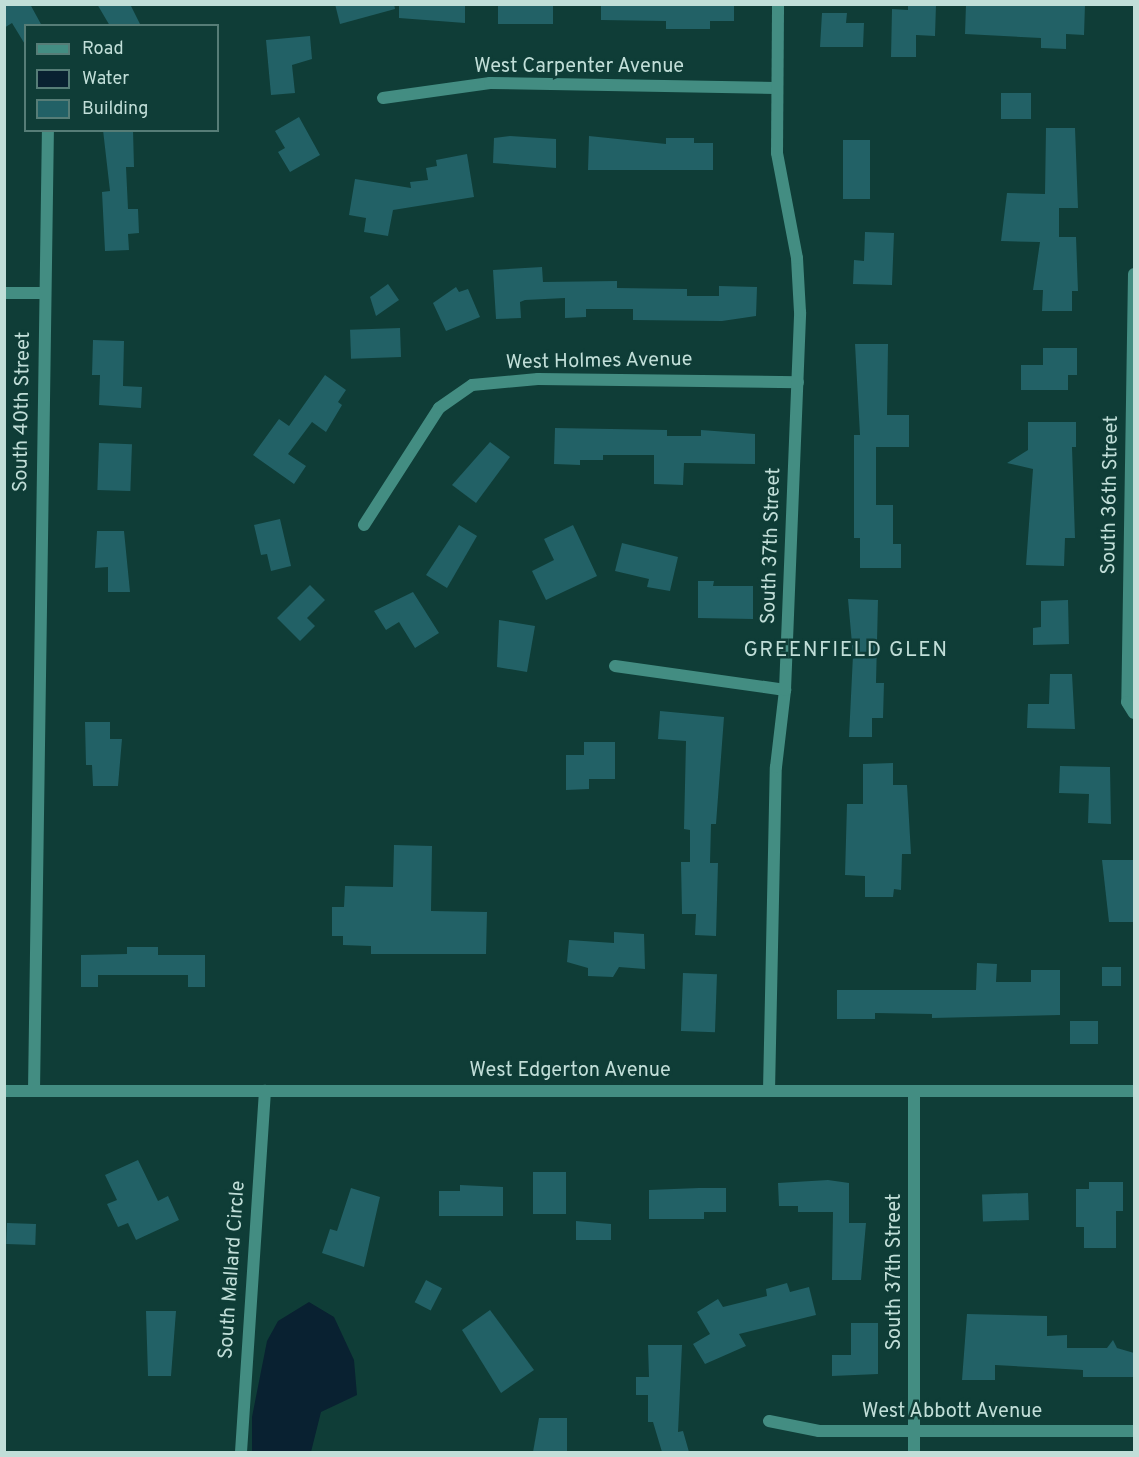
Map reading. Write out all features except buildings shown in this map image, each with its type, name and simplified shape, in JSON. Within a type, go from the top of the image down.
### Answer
[{"type":"street","name":"South 37th Street","points":[[769,1091],[776,767],[785,690],[798,382],[796,258],[777,153],[778,4]]},
{"type":"street","name":"West Carpenter Avenue","points":[[383,98],[490,83],[776,88]]},
{"type":"street","name":"South 40th Street","points":[[34,1090],[48,132]]},
{"type":"street","name":"South 36th Street","points":[[1134,274],[1127,702],[1134,713]]},
{"type":"street","points":[[4,292],[44,293]]},
{"type":"street","name":"West Holmes Avenue","points":[[364,525],[439,408],[472,385],[538,379],[798,382]]},
{"type":"street","points":[[615,666],[785,690]]},
{"type":"street","name":"West Edgerton Avenue","points":[[4,1090],[1134,1091]]},
{"type":"street","name":"South 37th Street","points":[[914,1090],[914,1452]]},
{"type":"street","name":"South Mallard Circle","points":[[241,1452],[264,1091]]},
{"type":"street","name":"West Abbott Avenue","points":[[769,1421],[819,1431],[1134,1431]]},
{"type":"water","points":[[309,1302],[334,1317],[354,1360],[357,1395],[321,1412],[311,1452],[252,1452],[252,1417],[267,1341],[278,1321]]},
{"type":"district","name":"GREENFIELD GLEN","points":[[846,651]]}]
